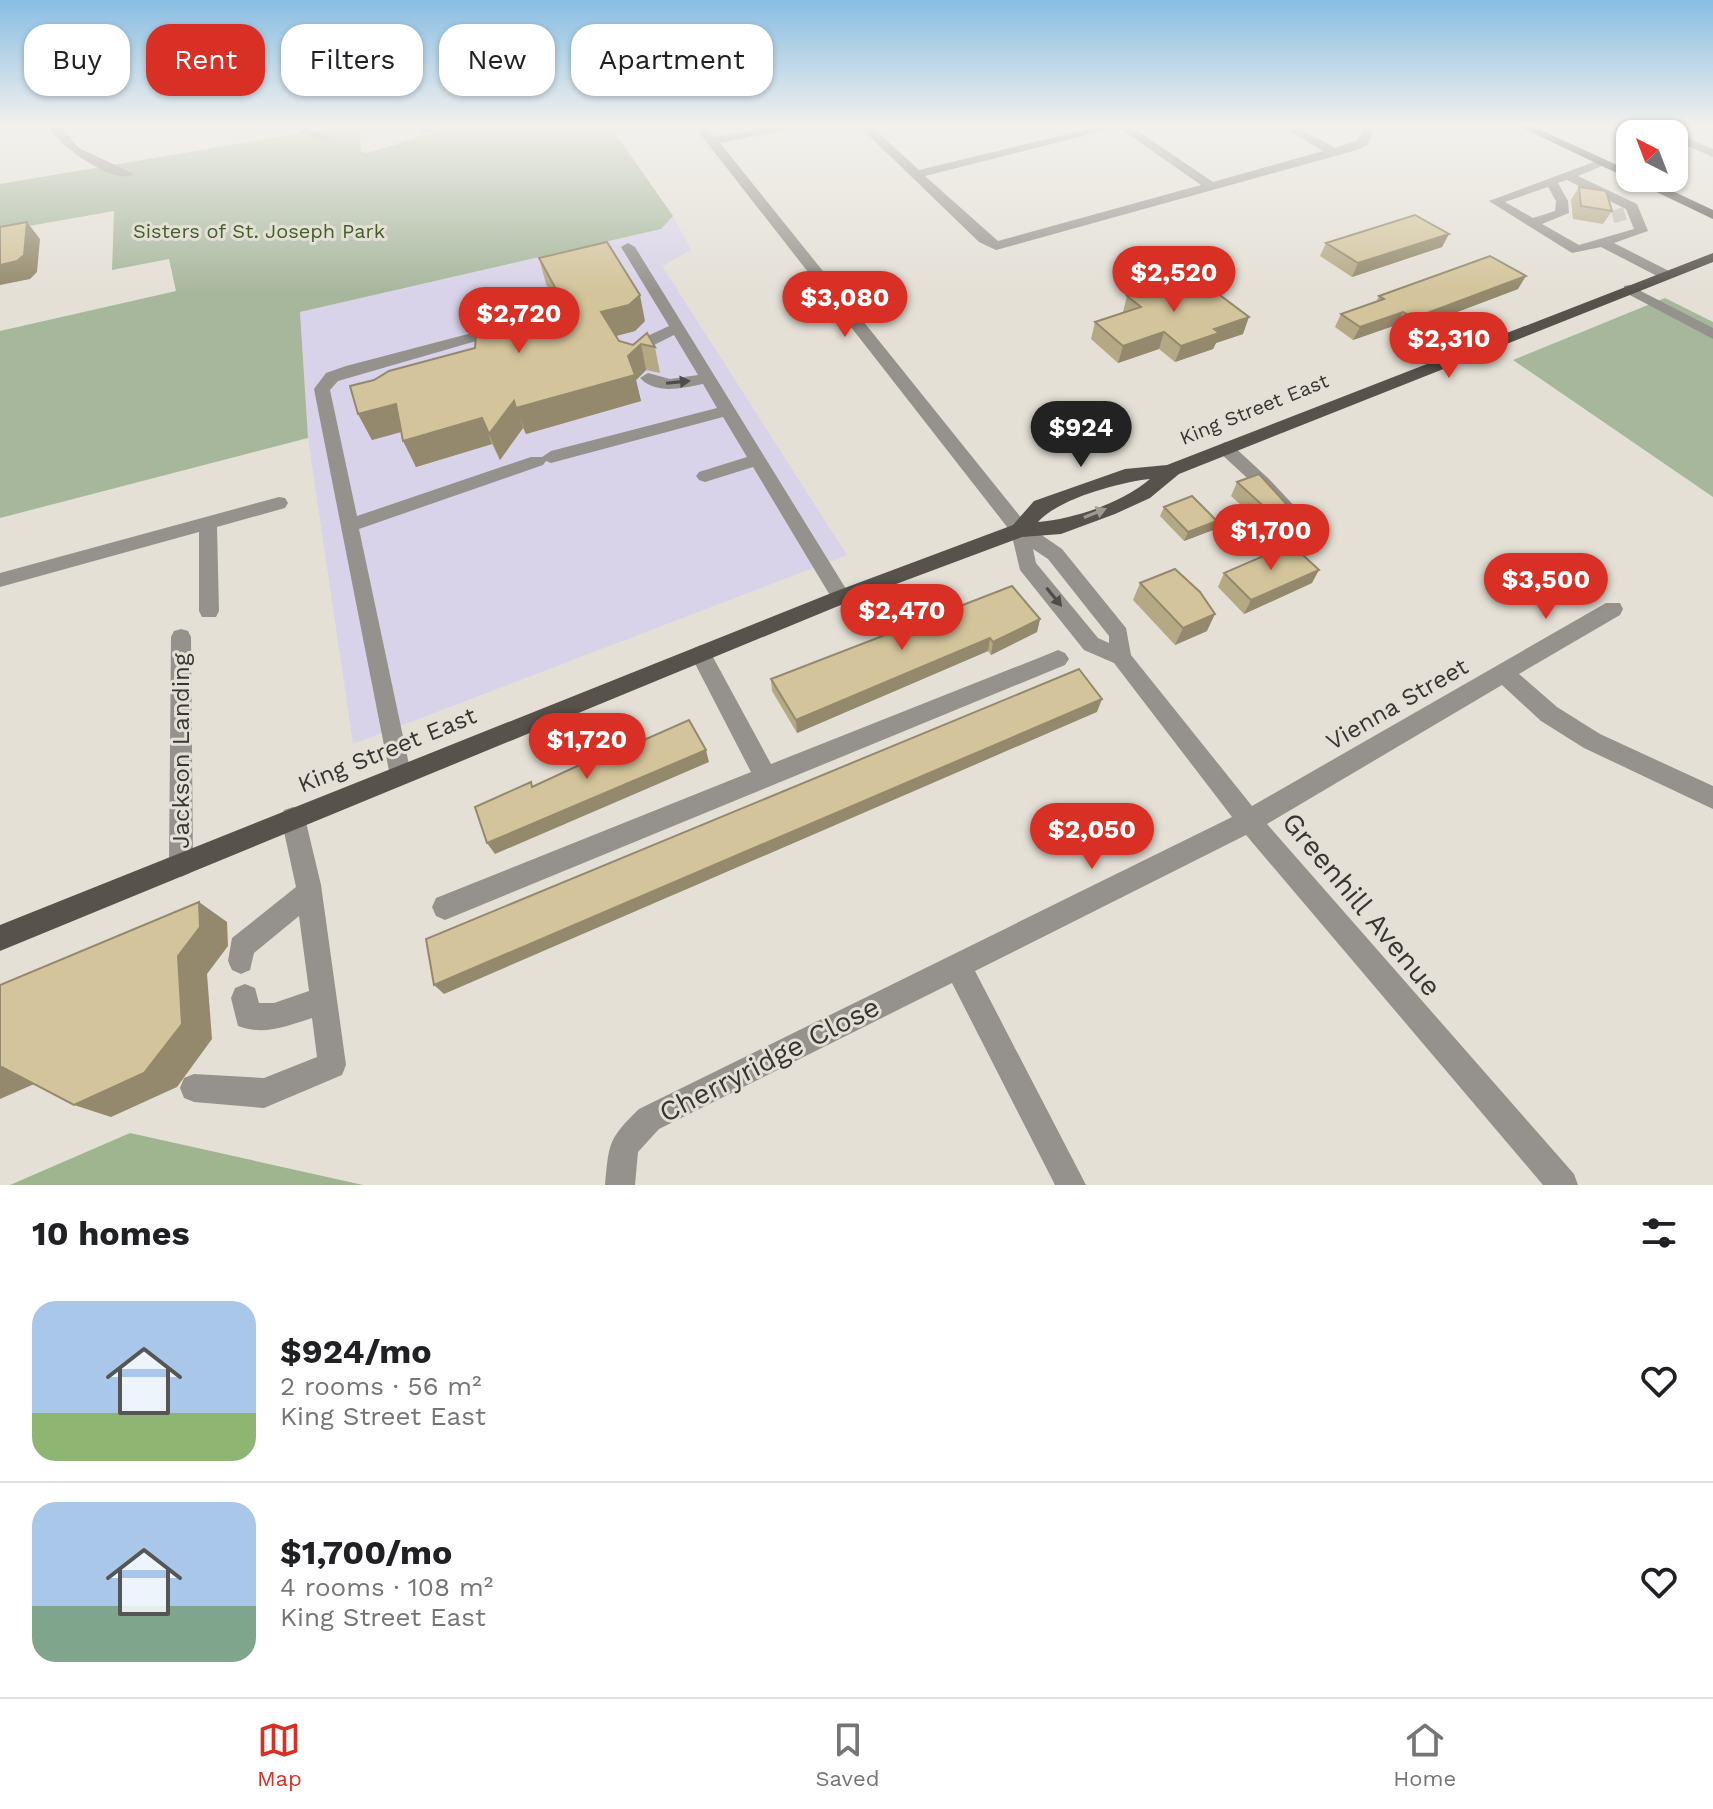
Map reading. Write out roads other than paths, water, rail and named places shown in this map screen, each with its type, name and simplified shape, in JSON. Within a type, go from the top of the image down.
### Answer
[{"type":"main road","points":[[1665,192],[1713,215]]},
{"type":"main road","name":"King Street East","points":[[1020,530],[1041,506],[1125,475],[1172,470],[1713,257]]},
{"type":"main road","name":"King Street East","points":[[0,938],[841,597],[1020,530],[1061,527],[1144,494],[1172,470]]},
{"type":"street","points":[[744,181],[1020,530]]},
{"type":"street","points":[[925,181],[984,239],[996,246],[1227,181]]},
{"type":"street","points":[[1203,181],[1210,186]]},
{"type":"street","points":[[1550,181],[1495,201],[1577,250],[1603,243],[1664,274]]},
{"type":"street","points":[[1531,223],[1562,213],[1562,201],[1551,181]]},
{"type":"street","points":[[1575,181],[1619,217],[1603,243]]},
{"type":"street","points":[[628,247],[841,597]]},
{"type":"street","points":[[1629,289],[1713,334]]},
{"type":"street","points":[[399,774],[351,525],[321,396],[328,380],[352,369],[548,318]]},
{"type":"street","points":[[678,328],[651,339],[640,348],[636,355],[643,371],[673,384],[710,378]]},
{"type":"street","points":[[351,525],[544,459],[730,410]]},
{"type":"street","points":[[1225,448],[1263,483],[1307,532],[1300,539],[1263,550],[1234,529]]},
{"type":"street","points":[[704,471],[756,454]]},
{"type":"street","points":[[0,580],[279,503]]},
{"type":"street","points":[[208,523],[209,611]]},
{"type":"street","name":"Greenhill Avenue","points":[[1020,530],[1027,565],[1091,644],[1121,657],[1249,821],[1563,1185]]},
{"type":"street","name":"Greenhill Avenue","points":[[1020,530],[1055,554],[1103,613],[1119,634],[1121,657]]},
{"type":"street","name":"Vienna Street","points":[[1249,821],[1613,609]]},
{"type":"street","name":"Jackson Landing","points":[[181,637],[181,865]]},
{"type":"street","points":[[701,654],[766,777]]},
{"type":"street","points":[[445,907],[1058,659]]},
{"type":"street","points":[[1502,672],[1549,714],[1592,741],[1713,798]]},
{"type":"street","points":[[194,1088],[264,1093],[332,1065],[309,892],[293,818]]},
{"type":"street","name":"Cherryridge Close","points":[[620,1185],[624,1145],[649,1119],[1249,821]]},
{"type":"street","points":[[241,961],[241,947],[309,892]]},
{"type":"street","points":[[957,965],[1071,1185]]},
{"type":"street","points":[[245,998],[248,1016],[274,1017],[323,1000]]},
{"type":"tunnel","points":[[1617,209],[1621,223]]},
{"type":"park label","name":"Sisters of St. Joseph Park","points":[[259,231]]}]
